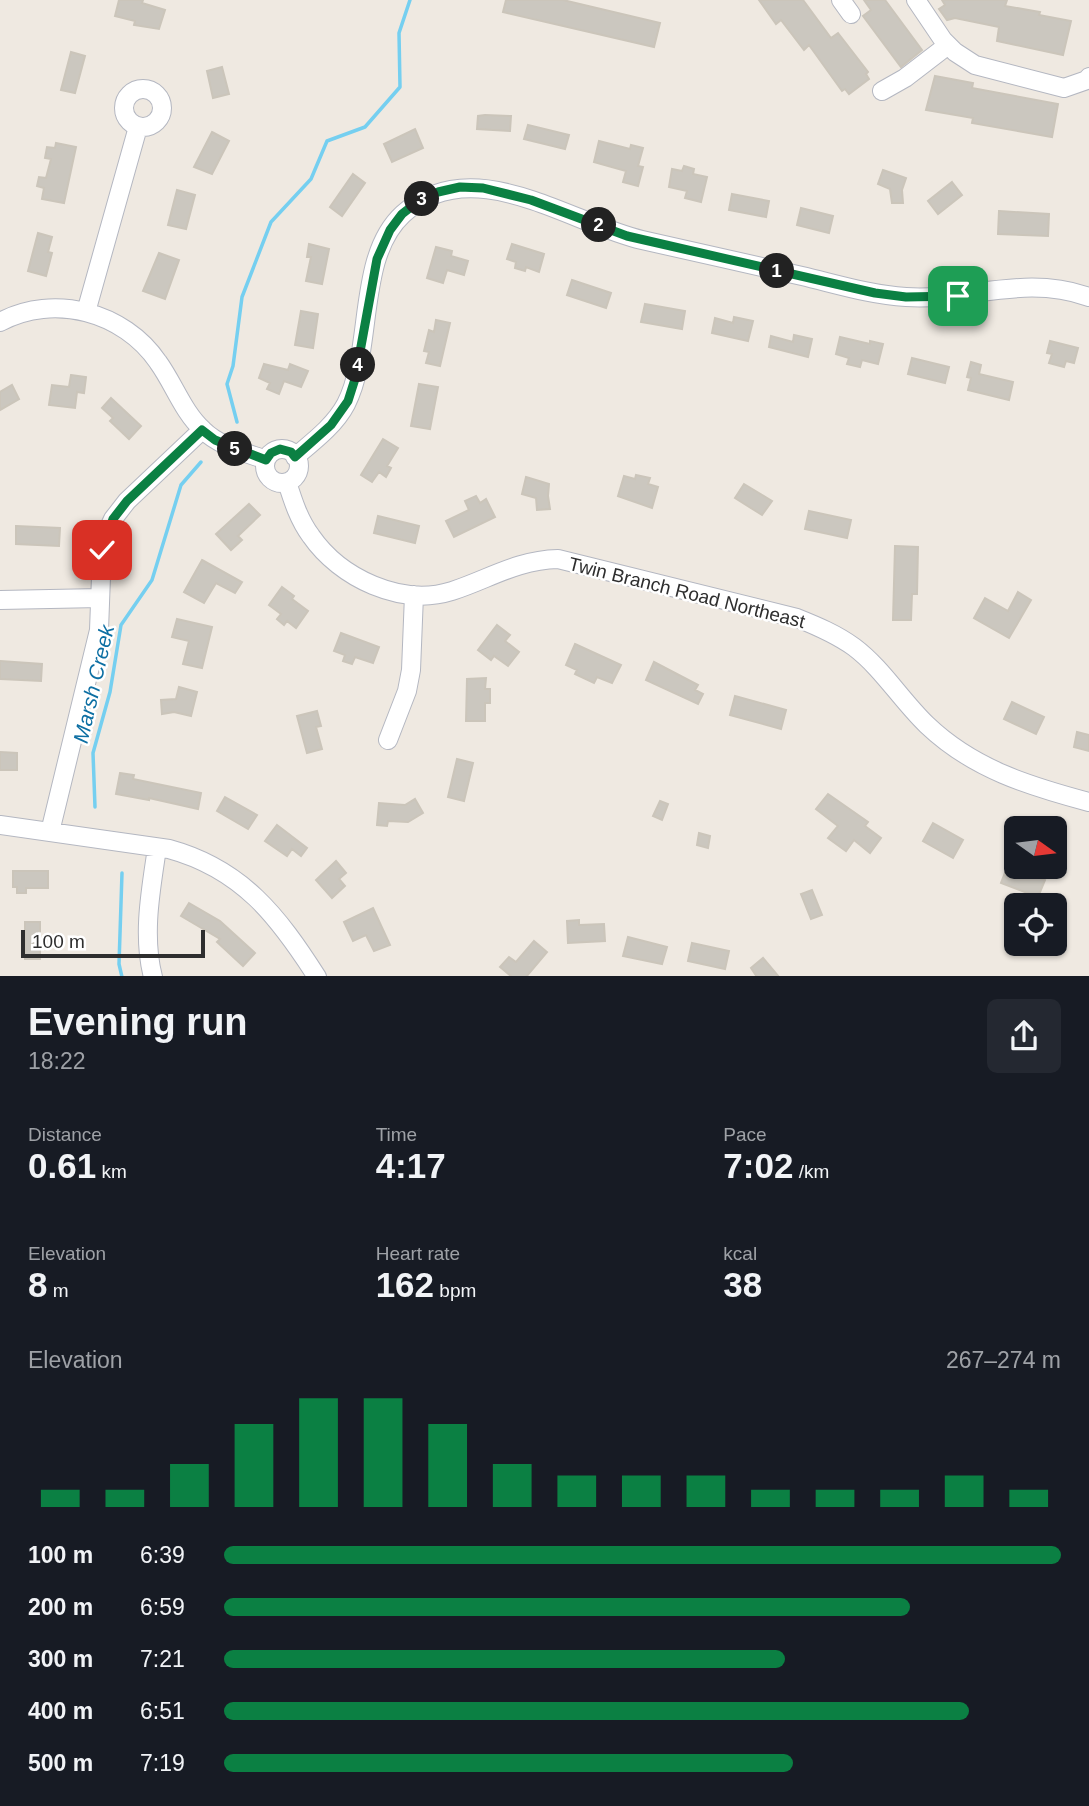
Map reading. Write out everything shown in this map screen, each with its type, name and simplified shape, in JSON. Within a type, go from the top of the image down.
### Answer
[{"type":"street","points":[[916,0],[948,45],[975,65],[1064,88],[1089,77]]},
{"type":"street","points":[[882,91],[905,78],[948,45]]},
{"type":"street","points":[[86,312],[138,127]]},
{"type":"street","points":[[295,457],[331,425],[348,401],[355,379],[377,259],[390,230],[402,214],[420,200],[460,187],[483,188],[531,200],[627,236],[875,293],[937,298],[1033,286],[1089,297]]},
{"type":"street","points":[[0,322],[26,311],[66,308],[86,312],[119,325],[145,346],[158,362],[202,430],[215,440],[266,460]]},
{"type":"street","points":[[50,832],[98,639],[102,550],[113,519],[127,501],[202,430]]},
{"type":"street","points":[[280,449],[291,452],[295,457],[298,471],[293,479],[277,482],[268,477],[265,471],[266,460],[271,453],[280,449]]},
{"type":"street","name":"Twin Branch Road Northeast","points":[[287,482],[311,537],[335,563],[372,585],[414,595],[450,592],[520,564],[558,559],[797,618],[827,630],[855,648],[927,725],[981,765],[1035,788],[1089,802]]},
{"type":"street","points":[[388,740],[407,691],[411,670],[414,595]]},
{"type":"street","points":[[0,600],[100,598]]},
{"type":"street","points":[[0,825],[195,856],[224,872],[257,897],[287,930],[317,976]]},
{"type":"street","points":[[153,976],[148,944],[150,897],[157,848]]},
{"type":"building","points":[[119,0],[143,0],[142,3],[165,10],[159,29],[134,25],[135,21],[115,16]]},
{"type":"building","points":[[506,0],[563,0],[660,23],[654,47],[503,12]]},
{"type":"building","points":[[759,0],[803,0],[831,38],[838,33],[868,72],[866,74],[869,79],[849,94],[845,89],[842,91],[809,45],[804,50],[781,20],[776,24]]},
{"type":"building","points":[[864,0],[885,0],[922,50],[901,67],[863,16],[871,10]]},
{"type":"building","points":[[942,0],[1007,0],[1005,6],[1071,21],[1063,55],[997,41],[999,27],[955,18],[947,20],[939,9],[945,5]]},
{"type":"building","points":[[71,52],[85,56],[75,93],[61,90]]},
{"type":"building","points":[[222,67],[229,94],[213,98],[207,71]]},
{"type":"building","points":[[935,76],[973,83],[972,88],[1058,104],[1052,137],[972,123],[973,118],[926,110]]},
{"type":"building","points":[[478,116],[511,116],[510,131],[477,129]]},
{"type":"building","points":[[528,125],[569,135],[565,149],[524,139]]},
{"type":"building","points":[[415,129],[423,148],[392,162],[384,144]]},
{"type":"building","points":[[212,132],[229,141],[212,174],[194,167]]},
{"type":"building","points":[[599,141],[630,149],[631,145],[643,148],[638,166],[643,167],[638,186],[623,182],[626,171],[594,162]]},
{"type":"building","points":[[56,143],[76,147],[64,203],[42,199],[44,188],[37,186],[39,177],[46,178],[51,159],[45,158],[47,147],[55,148]]},
{"type":"building","points":[[684,166],[694,169],[693,174],[707,177],[701,202],[685,198],[687,191],[669,187],[672,169],[682,171]]},
{"type":"building","points":[[883,170],[906,178],[902,190],[903,203],[892,203],[890,189],[878,184]]},
{"type":"building","points":[[353,174],[365,183],[342,216],[330,207]]},
{"type":"building","points":[[952,182],[962,195],[938,214],[928,201]]},
{"type":"building","points":[[177,190],[195,195],[186,229],[168,225]]},
{"type":"building","points":[[732,194],[769,201],[766,217],[729,210]]},
{"type":"building","points":[[801,208],[833,216],[829,233],[797,225]]},
{"type":"building","points":[[999,211],[1049,214],[1048,236],[998,234]]},
{"type":"building","points":[[38,233],[52,237],[48,252],[52,253],[46,276],[28,271]]},
{"type":"building","points":[[309,244],[329,249],[322,284],[306,281],[311,257],[307,257]]},
{"type":"building","points":[[512,244],[544,254],[539,272],[526,267],[525,271],[515,268],[516,262],[507,259]]},
{"type":"building","points":[[436,247],[452,251],[451,256],[468,261],[464,275],[447,270],[443,283],[427,278]]},
{"type":"building","points":[[159,253],[179,260],[165,299],[143,291]]},
{"type":"building","points":[[572,280],[611,293],[606,308],[567,295]]},
{"type":"building","points":[[645,304],[685,311],[682,329],[641,322]]},
{"type":"building","points":[[301,311],[318,314],[313,348],[295,345]]},
{"type":"building","points":[[734,317],[753,321],[748,341],[712,333],[715,318],[733,323]]},
{"type":"building","points":[[436,320],[450,323],[440,366],[426,363],[429,352],[424,351],[429,330],[434,332]]},
{"type":"building","points":[[794,335],[812,339],[808,357],[769,347],[771,336],[793,342]]},
{"type":"building","points":[[840,337],[883,344],[878,364],[862,360],[860,367],[847,364],[849,358],[836,354]]},
{"type":"building","points":[[1050,341],[1078,348],[1074,363],[1066,361],[1064,367],[1049,363],[1052,354],[1047,353]]},
{"type":"building","points":[[912,358],[949,367],[945,383],[908,374]]},
{"type":"building","points":[[971,362],[981,365],[979,374],[1013,382],[1009,400],[968,390],[971,378],[967,377]]},
{"type":"building","points":[[264,364],[288,370],[290,364],[308,371],[301,387],[284,381],[279,394],[267,389],[270,383],[259,378]]},
{"type":"building","points":[[71,375],[86,377],[84,393],[77,392],[75,408],[49,405],[52,385],[69,387]]},
{"type":"building","points":[[419,384],[438,387],[430,429],[411,426]]},
{"type":"building","points":[[12,385],[19,399],[0,410],[0,392]]},
{"type":"building","points":[[111,398],[141,426],[129,439],[110,421],[113,418],[102,408]]},
{"type":"building","points":[[383,439],[398,448],[387,466],[391,468],[386,477],[379,472],[372,482],[361,475]]},
{"type":"building","points":[[636,475],[650,478],[648,484],[658,487],[652,508],[618,496],[624,476],[635,479]]},
{"type":"building","points":[[526,477],[549,484],[550,509],[537,510],[536,498],[522,494]]},
{"type":"building","points":[[744,484],[772,501],[762,515],[735,498]]},
{"type":"building","points":[[476,496],[480,503],[486,499],[495,517],[454,537],[446,521],[469,510],[465,501]]},
{"type":"building","points":[[249,504],[260,515],[238,536],[242,540],[231,550],[216,534]]},
{"type":"building","points":[[809,511],[851,520],[847,538],[805,529]]},
{"type":"building","points":[[378,516],[419,526],[415,543],[374,533]]},
{"type":"building","points":[[16,526],[60,528],[59,546],[16,544]]},
{"type":"building","points":[[895,546],[918,547],[917,594],[912,594],[911,620],[893,620]]},
{"type":"building","points":[[202,560],[242,582],[235,593],[216,583],[204,603],[184,592]]},
{"type":"building","points":[[282,587],[308,611],[296,628],[287,621],[284,625],[277,619],[281,614],[269,605]]},
{"type":"building","points":[[1018,592],[1031,600],[1009,638],[974,618],[985,598],[1008,611]]},
{"type":"building","points":[[177,619],[212,627],[202,668],[183,664],[189,641],[172,637]]},
{"type":"building","points":[[497,625],[510,635],[505,641],[519,652],[508,666],[494,656],[491,660],[478,650]]},
{"type":"building","points":[[341,633],[379,647],[373,663],[355,657],[352,664],[343,661],[345,655],[334,651]]},
{"type":"building","points":[[575,644],[621,665],[612,683],[597,677],[594,683],[575,674],[577,670],[566,665]]},
{"type":"building","points":[[0,661],[42,664],[41,681],[0,679]]},
{"type":"building","points":[[654,662],[698,685],[695,690],[703,694],[698,704],[646,680]]},
{"type":"building","points":[[486,678],[485,689],[490,689],[490,703],[485,703],[485,721],[466,721],[467,679]]},
{"type":"building","points":[[179,687],[197,692],[191,716],[174,712],[162,714],[161,700],[176,699]]},
{"type":"building","points":[[735,696],[786,710],[781,729],[730,715]]},
{"type":"building","points":[[1012,702],[1044,717],[1036,734],[1004,719]]},
{"type":"building","points":[[317,711],[321,726],[316,727],[322,749],[307,753],[297,716]]},
{"type":"building","points":[[1077,732],[1089,735],[1089,751],[1074,747]]},
{"type":"building","points":[[0,752],[17,753],[17,770],[0,770]]},
{"type":"building","points":[[457,759],[473,763],[464,801],[448,797]]},
{"type":"building","points":[[120,773],[134,775],[133,779],[201,793],[198,809],[116,794]]},
{"type":"building","points":[[828,794],[868,822],[865,826],[881,838],[870,853],[854,840],[846,851],[828,838],[838,826],[816,809]]},
{"type":"building","points":[[225,797],[257,815],[248,829],[217,811]]},
{"type":"building","points":[[415,799],[423,813],[408,822],[388,821],[387,826],[377,825],[379,803],[405,805]]},
{"type":"building","points":[[660,801],[668,804],[662,820],[653,816]]},
{"type":"building","points":[[933,823],[963,840],[953,858],[923,841]]},
{"type":"building","points":[[277,825],[307,848],[301,856],[292,849],[287,856],[265,841]]},
{"type":"building","points":[[699,833],[710,836],[708,848],[697,845]]},
{"type":"building","points":[[336,861],[346,873],[339,879],[345,886],[332,898],[316,880]]},
{"type":"building","points":[[13,871],[48,871],[48,888],[26,888],[26,893],[17,893],[17,887],[13,887]]},
{"type":"building","points":[[1004,875],[1004,879],[1045,880],[1040,893],[1027,893],[1001,883]]},
{"type":"building","points":[[812,890],[822,915],[811,919],[801,894]]},
{"type":"building","points":[[189,903],[220,921],[255,953],[243,966],[217,942],[220,939],[181,916]]},
{"type":"building","points":[[373,908],[390,945],[374,951],[366,935],[353,941],[344,922]]},
{"type":"building","points":[[579,920],[579,925],[604,924],[605,941],[568,943],[567,921]]},
{"type":"building","points":[[25,922],[40,922],[40,959],[25,959]]},
{"type":"building","points":[[628,937],[667,947],[662,964],[623,956]]},
{"type":"building","points":[[534,941],[547,952],[527,976],[511,976],[500,967],[509,957],[516,962]]},
{"type":"building","points":[[692,943],[729,951],[725,969],[688,961]]},
{"type":"building","points":[[763,958],[778,976],[756,976],[751,968]]},
{"type":"waterway","name":"Marsh Creek","points":[[237,422],[227,384],[233,366],[242,297],[271,222],[311,179],[327,141],[365,127],[400,87],[399,33],[410,0]]},
{"type":"waterway","name":"Marsh Creek","points":[[95,807],[93,753],[110,692],[121,625],[152,580],[181,485],[201,462]]},
{"type":"waterway","name":"Marsh Creek","points":[[122,873],[119,964],[122,976]]},
{"type":"route","points":[[102,550],[113,519],[127,501],[202,430],[215,440],[266,460],[271,453],[280,449],[291,452],[295,457],[331,425],[348,401],[355,379],[382,244],[402,214],[420,200],[438,192],[460,187],[486,189],[565,211],[627,236],[875,293],[906,297],[958,296]]}]
